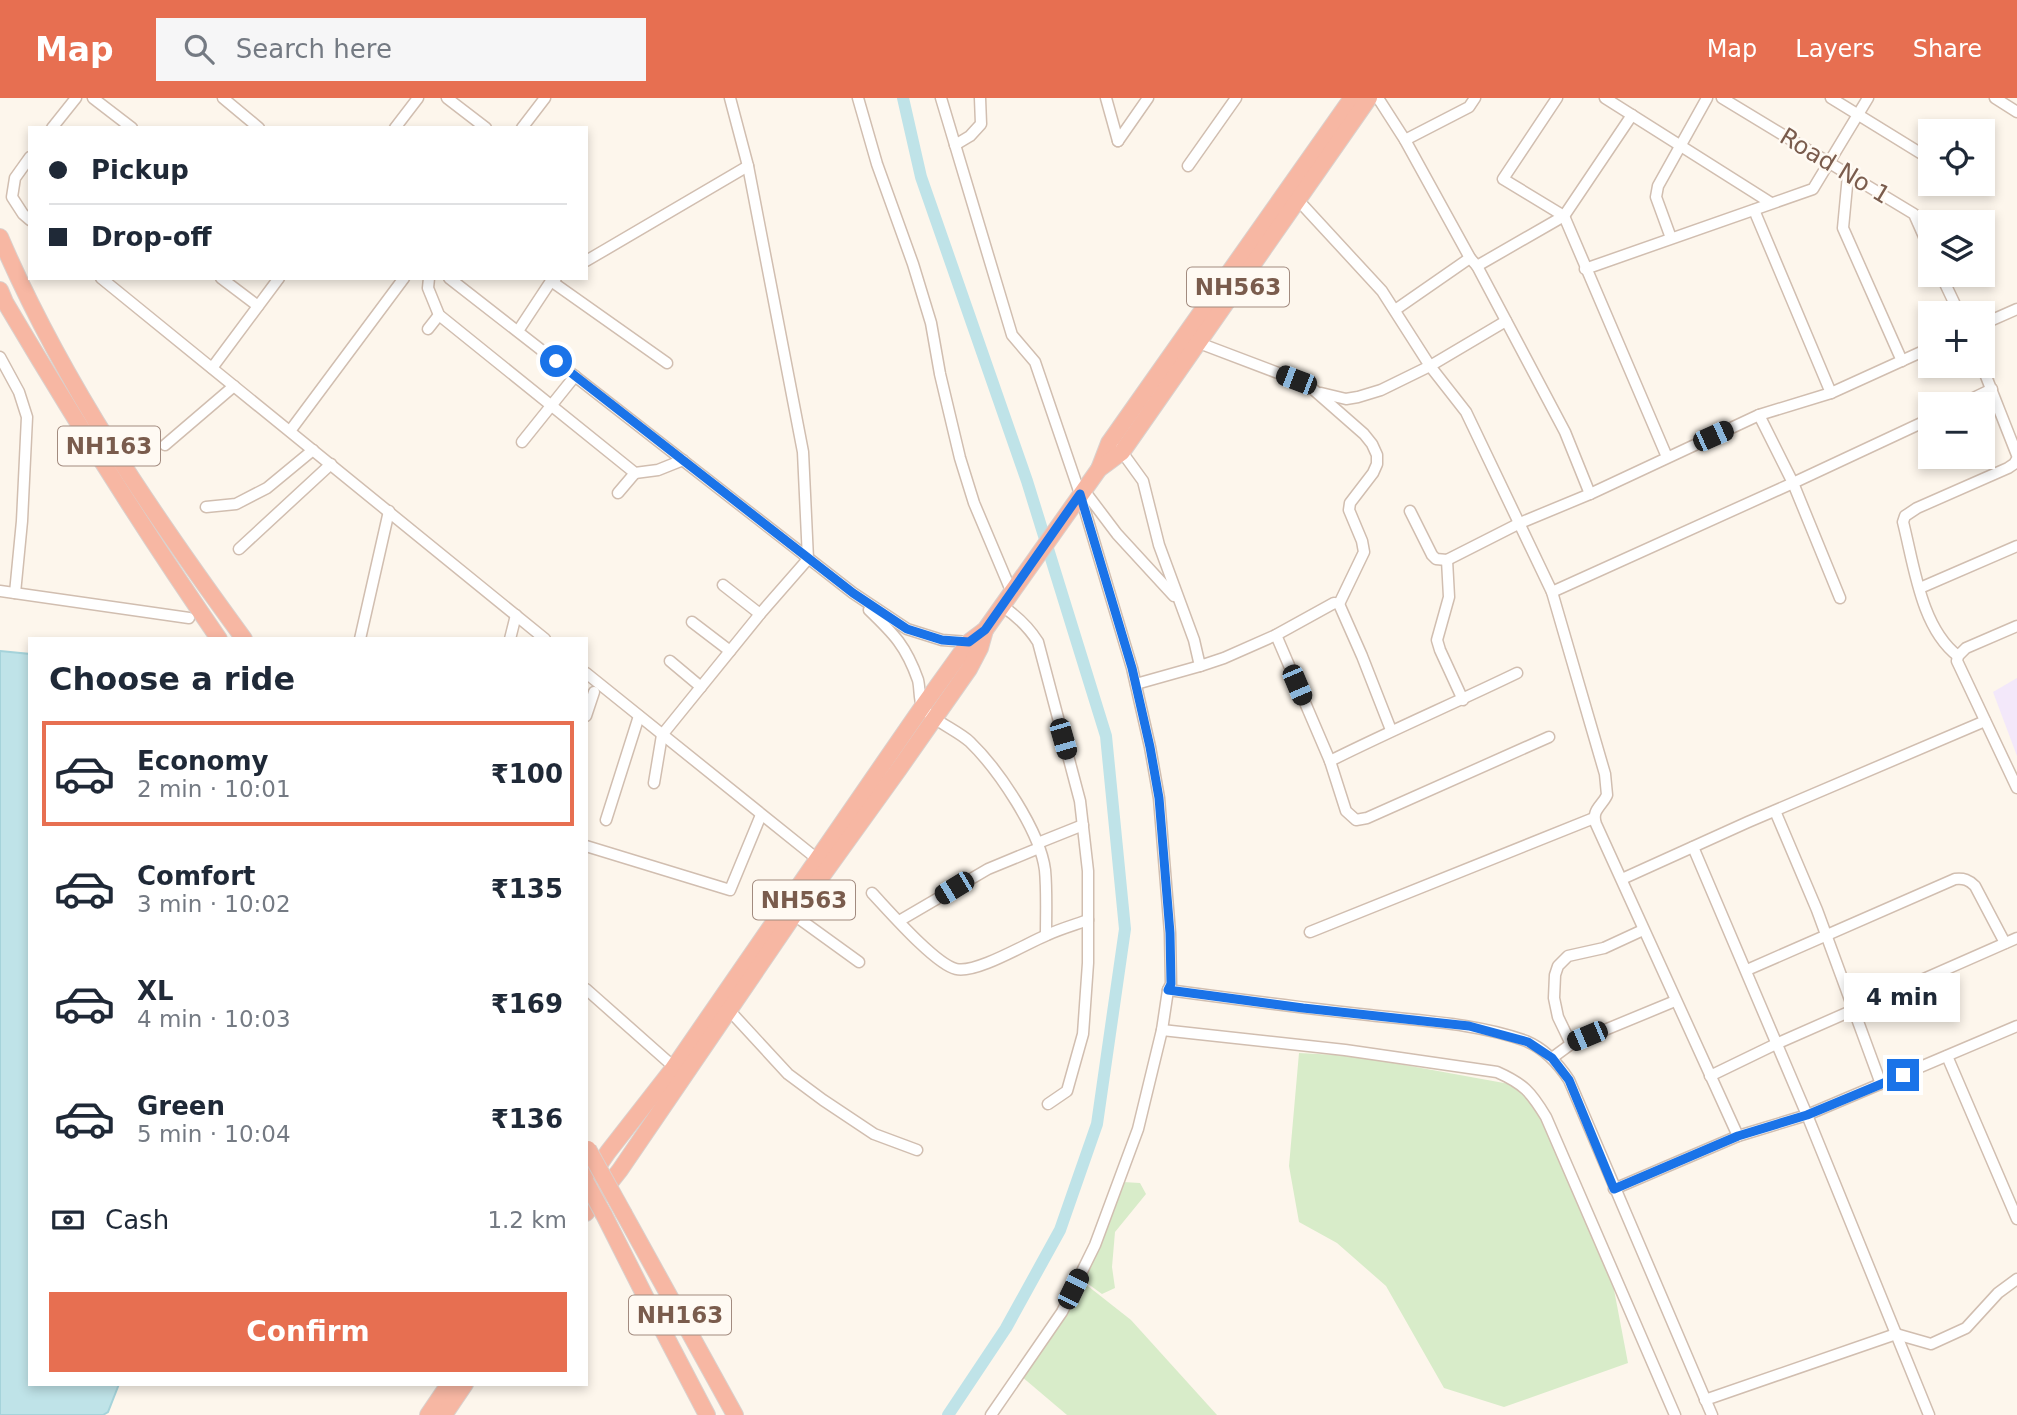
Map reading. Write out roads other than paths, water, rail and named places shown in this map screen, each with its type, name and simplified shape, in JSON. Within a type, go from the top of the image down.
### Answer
[{"type":"highway","name":"NH563","points":[[1116,447],[1352,98]]},
{"type":"highway","name":"NH563","points":[[588,1210],[620,1170],[794,915],[822,863],[922,706],[969,642],[985,630],[1080,494],[1199,343],[1369,98]]},
{"type":"highway","name":"NH163","points":[[0,237],[55,353],[110,446],[183,555],[243,637]]},
{"type":"highway","name":"NH163","points":[[0,290],[69,410],[154,545],[218,637]]},
{"type":"highway","name":"NH563","points":[[588,1181],[822,863],[935,718],[969,669],[980,648],[985,630]]},
{"type":"highway","name":"NH163","points":[[588,1149],[735,1415]]},
{"type":"highway","name":"NH163","points":[[588,1187],[707,1415]]},
{"type":"highway","points":[[428,1415],[448,1386]]},
{"type":"highway","points":[[444,1415],[465,1386]]},
{"type":"street","points":[[54,126],[76,98]]},
{"type":"street","points":[[93,98],[129,126]]},
{"type":"street","points":[[223,98],[257,126]]},
{"type":"street","points":[[397,126],[418,98]]},
{"type":"street","points":[[447,98],[483,126]]},
{"type":"street","points":[[524,126],[545,98]]},
{"type":"street","points":[[654,783],[662,735],[808,559],[803,452],[748,166],[730,98]]},
{"type":"street","points":[[858,98],[877,164],[914,264],[931,323],[960,458],[974,503],[1007,599],[1038,642],[1080,801],[1088,871],[1088,963],[1083,1034],[1067,1091],[1048,1104]]},
{"type":"street","points":[[941,98],[1012,335],[1035,362],[1080,494],[1136,684],[1159,798],[1170,933],[1171,984],[1162,1030],[1138,1129],[1095,1245],[1062,1312],[991,1415]]},
{"type":"street","points":[[955,145],[970,136],[981,124],[981,98]]},
{"type":"street","points":[[1106,98],[1118,141],[1148,98]]},
{"type":"street","points":[[1188,166],[1236,98]]},
{"type":"street","points":[[1378,98],[1405,140],[1506,321],[1564,432],[1590,494]]},
{"type":"street","points":[[1405,140],[1469,107],[1475,98]]},
{"type":"street","points":[[1557,98],[1503,179],[1564,216],[1667,457]]},
{"type":"street","points":[[1605,98],[1771,203]]},
{"type":"street","points":[[1671,238],[1656,197],[1658,186],[1707,98]]},
{"type":"street","name":"Road No 1","points":[[1722,98],[1914,214],[1918,223]]},
{"type":"street","points":[[1831,98],[1918,152]]},
{"type":"street","points":[[1585,269],[1813,189],[1868,98]]},
{"type":"street","points":[[1994,98],[2017,112]]},
{"type":"street","points":[[1395,310],[1474,262],[1564,216],[1632,115]]},
{"type":"street","points":[[28,160],[15,178],[12,197],[28,218]]},
{"type":"street","points":[[588,260],[748,166]]},
{"type":"street","points":[[1848,175],[1843,228],[1902,360]]},
{"type":"street","points":[[1297,200],[1382,291],[1430,366],[1466,412],[1520,523],[1552,592],[1608,788],[1605,800],[1595,810],[1594,818],[1738,1136]]},
{"type":"street","points":[[1754,210],[1830,393]]},
{"type":"street","points":[[103,280],[543,637]]},
{"type":"street","points":[[224,280],[258,306]]},
{"type":"street","points":[[212,368],[278,280]]},
{"type":"street","points":[[290,431],[403,280]]},
{"type":"street","points":[[429,280],[428,288],[439,315],[635,473]]},
{"type":"street","points":[[452,280],[853,593],[907,629],[942,640],[969,642]]},
{"type":"street","points":[[518,331],[554,280],[667,363]]},
{"type":"street","points":[[1995,319],[2017,309]]},
{"type":"street","points":[[428,330],[439,315]]},
{"type":"street","points":[[1315,391],[1346,399],[1381,390],[1430,366],[1506,321]]},
{"type":"street","points":[[1199,343],[1296,380],[1315,391],[1373,444],[1377,464],[1350,503],[1349,510],[1364,552],[1339,604],[1391,730]]},
{"type":"street","points":[[1410,511],[1432,555],[1436,559],[1447,560],[1520,523],[1590,494],[1759,415],[1830,393],[1918,353]]},
{"type":"street","points":[[0,356],[19,392],[27,417],[15,593]]},
{"type":"street","points":[[522,442],[575,376]]},
{"type":"street","points":[[1958,656],[1945,645],[1932,625],[1903,523],[1905,516],[1917,508],[2014,464],[2017,457],[1987,378]]},
{"type":"street","points":[[165,445],[234,386]]},
{"type":"street","points":[[1986,392],[1992,389]]},
{"type":"street","points":[[1759,415],[1793,483],[1840,598]]},
{"type":"street","points":[[1552,592],[1918,425]]},
{"type":"street","points":[[1116,447],[1143,481],[1159,545],[1194,640],[1200,666]]},
{"type":"street","points":[[206,507],[236,504],[267,488],[313,450]]},
{"type":"street","points":[[618,494],[635,473],[657,470],[683,460]]},
{"type":"street","points":[[239,549],[331,464]]},
{"type":"street","points":[[1080,494],[1179,601]]},
{"type":"street","points":[[360,637],[389,511]]},
{"type":"street","points":[[1920,588],[2017,547]]},
{"type":"street","points":[[1447,560],[1449,597],[1437,639],[1463,700]]},
{"type":"street","points":[[723,585],[760,614]]},
{"type":"street","points":[[0,591],[189,618]]},
{"type":"street","points":[[853,593],[899,639],[919,684],[922,706],[935,718],[967,738],[985,758],[1029,825],[1045,869],[1046,935]]},
{"type":"street","points":[[1136,684],[1224,658],[1276,635],[1320,609],[1334,603],[1339,604]]},
{"type":"street","points":[[510,637],[516,615]]},
{"type":"street","points":[[692,622],[730,651]]},
{"type":"street","points":[[2017,626],[1966,648],[1957,661],[2017,788]]},
{"type":"street","points":[[1276,635],[1330,761],[1346,811],[1352,818],[1361,821],[1549,737]]},
{"type":"street","points":[[670,661],[701,687]]},
{"type":"street","points":[[1330,761],[1517,673]]},
{"type":"street","points":[[588,674],[822,863]]},
{"type":"street","points":[[590,692],[606,688]]},
{"type":"street","points":[[606,820],[639,716]]},
{"type":"street","points":[[1622,879],[1985,721]]},
{"type":"street","points":[[1774,811],[1826,935],[1881,1084]]},
{"type":"street","points":[[588,847],[730,890],[761,815]]},
{"type":"street","points":[[1310,932],[1594,818]]},
{"type":"street","points":[[898,921],[988,869],[1083,824]]},
{"type":"street","points":[[1693,847],[1747,970],[1929,1415]]},
{"type":"street","points":[[1747,970],[1962,878],[1975,886],[2005,943]]},
{"type":"street","points":[[872,893],[942,962],[956,969],[968,970],[1046,935],[1088,920]]},
{"type":"street","points":[[794,915],[859,962]]},
{"type":"street","points":[[1571,1044],[1554,998],[1558,966],[1567,956],[1604,948],[1643,930]]},
{"type":"street","points":[[1710,1076],[1776,1044],[2017,938]]},
{"type":"street","points":[[1168,990],[1469,1026],[1528,1042],[1552,1058],[1569,1080],[1712,1415]]},
{"type":"street","points":[[588,991],[674,1067]]},
{"type":"street","points":[[1552,1058],[1571,1044],[1675,1001]]},
{"type":"street","points":[[729,1010],[797,1081],[874,1133],[917,1150]]},
{"type":"street","points":[[1614,1189],[1738,1136],[1807,1115],[2017,1026]]},
{"type":"street","points":[[1162,1030],[1345,1050],[1497,1072],[1520,1082],[1546,1117],[1675,1415]]},
{"type":"street","points":[[1947,1056],[2017,1219]]},
{"type":"street","points":[[1705,1400],[1896,1334],[1931,1344],[1966,1328],[1998,1293],[2017,1279]]},
{"type":"water","points":[[0,651],[28,654],[28,1386],[118,1386],[108,1412],[103,1415],[0,1415]]},
{"type":"waterway","points":[[903,98],[921,177],[1027,481],[1106,736],[1125,929],[1097,1124],[1060,1230],[1006,1328],[948,1415]]}]
